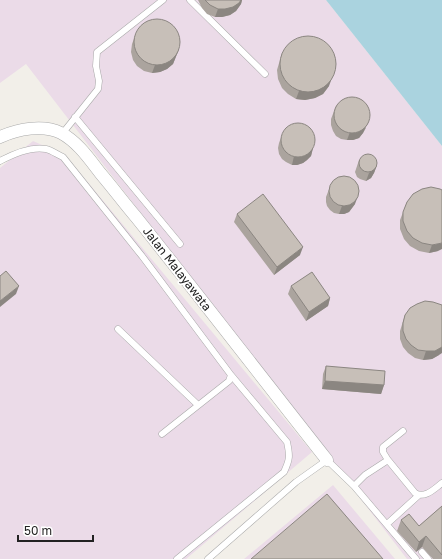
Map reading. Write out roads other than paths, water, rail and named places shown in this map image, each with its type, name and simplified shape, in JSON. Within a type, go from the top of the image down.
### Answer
[{"type":"street","name":"Jalan Malayawata","points":[[0,137],[8,133],[22,130],[36,128],[51,129],[62,134],[82,150],[170,259],[327,460]]},
{"type":"lane","points":[[62,134],[98,89],[99,81],[96,66],[97,52],[163,0]]},
{"type":"lane","points":[[190,0],[265,74]]},
{"type":"lane","points":[[75,117],[180,244]]},
{"type":"lane","points":[[0,161],[13,154],[31,149],[46,149],[63,157],[142,256],[231,375],[287,442],[290,453],[284,472],[176,559]]},
{"type":"lane","points":[[118,330],[198,405]]},
{"type":"lane","points":[[162,434],[229,381],[231,375]]},
{"type":"lane","points":[[403,431],[383,447],[383,452],[388,460],[415,493],[419,495],[426,495],[442,483]]},
{"type":"lane","points":[[208,559],[296,482],[327,460],[354,486],[416,559]]},
{"type":"lane","points":[[354,486],[365,475],[388,460]]},
{"type":"lane","points":[[387,524],[419,495]]},
{"type":"lane","points":[[422,552],[428,559]]},
{"type":"water","points":[[326,0],[442,0],[442,146]]}]
